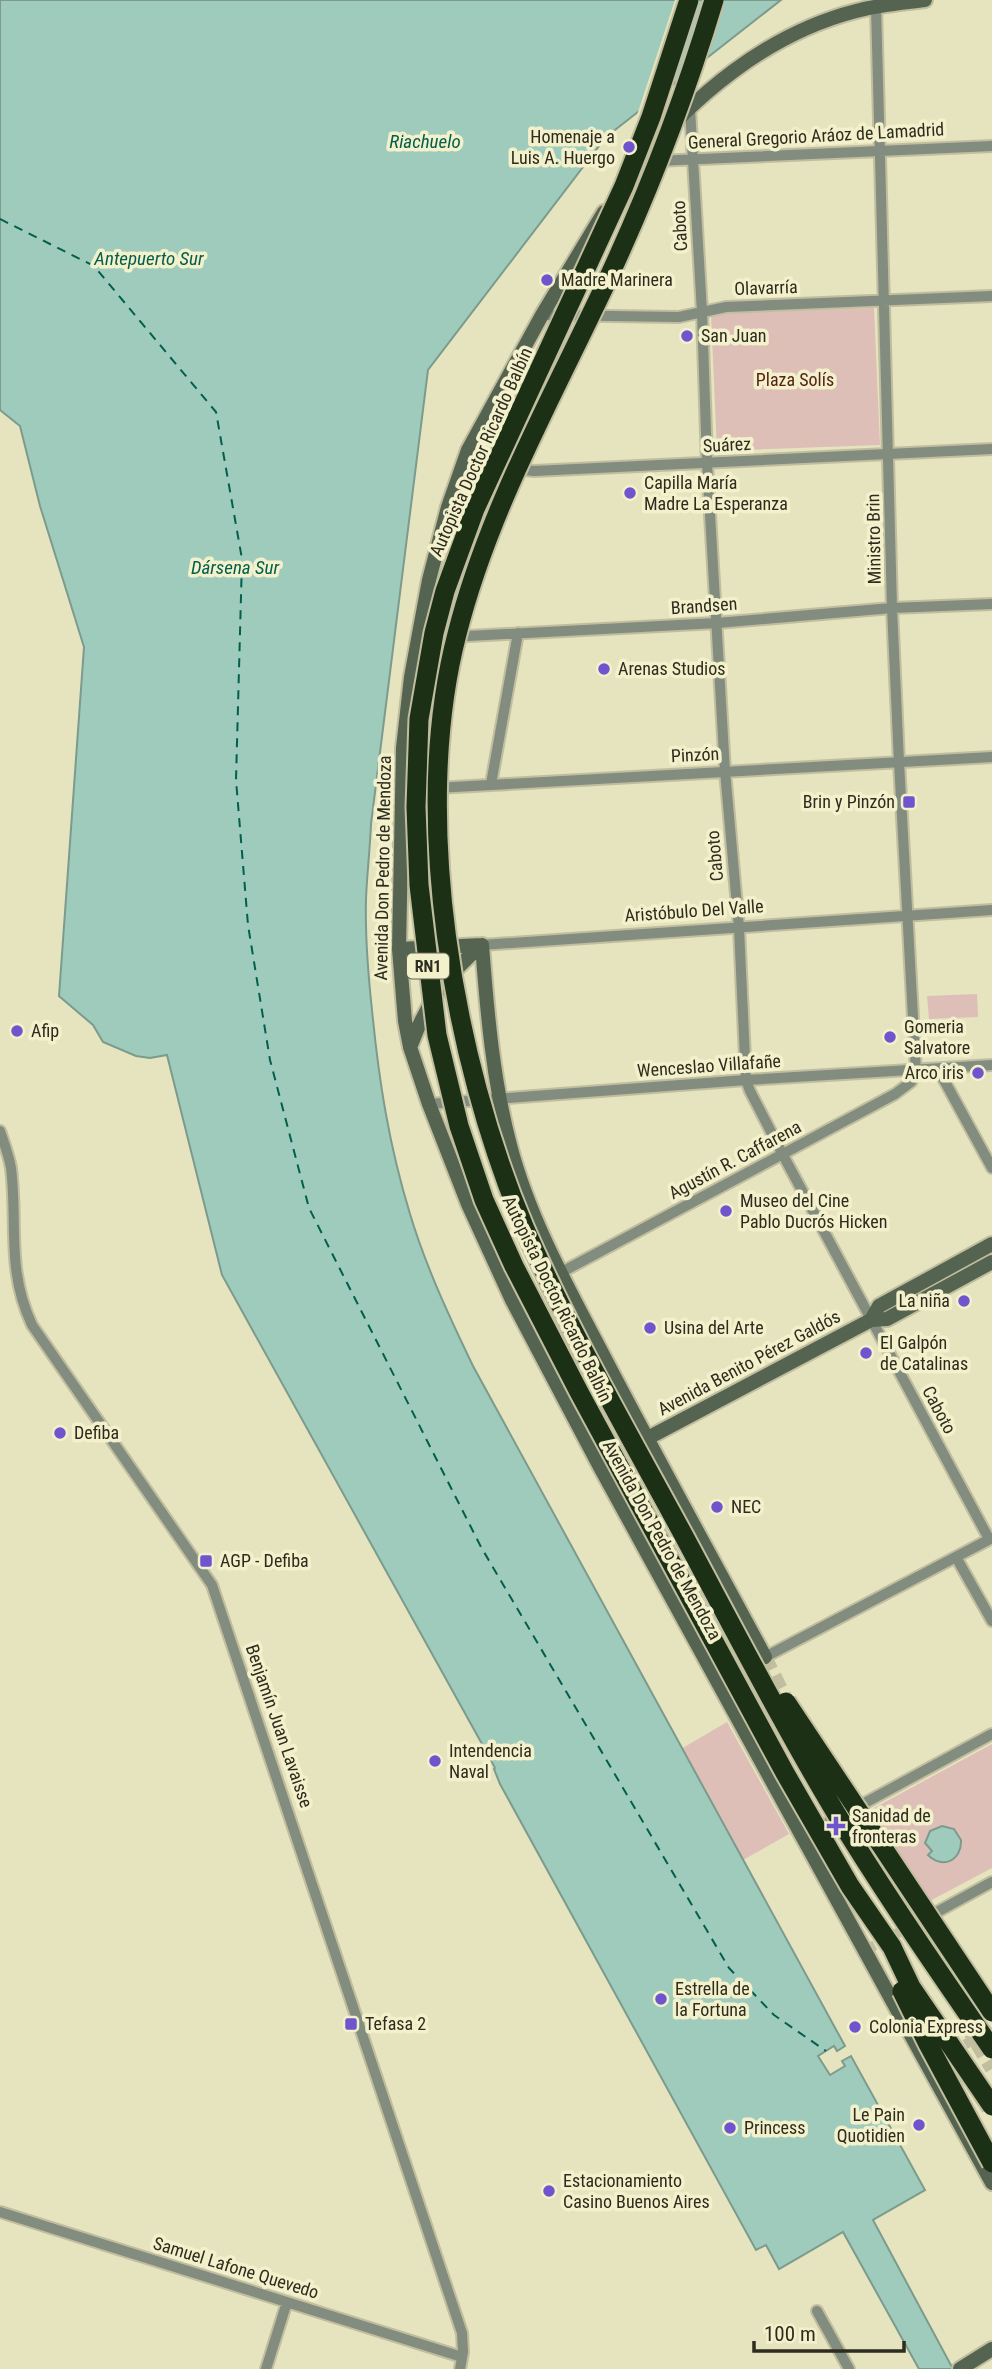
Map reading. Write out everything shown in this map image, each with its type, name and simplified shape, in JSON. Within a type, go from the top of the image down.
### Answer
[{"type":"highway","name":"Autopista Doctor Ricardo Balbín","points":[[690,0],[651,117],[624,186],[492,469],[445,591],[425,676],[419,719],[416,807],[419,885],[437,1035],[470,1162],[498,1234],[579,1392],[785,1773],[850,1886],[892,1947],[911,1987],[992,2106]]},
{"type":"highway","name":"Autopista Doctor Ricardo Balbín","points":[[714,0],[683,99],[642,203],[513,478],[480,557],[456,638],[447,680],[439,754],[438,807],[442,895],[454,983],[473,1074],[508,1186],[570,1324],[719,1603],[847,1831],[992,2049]]},
{"type":"highway","points":[[719,1603],[992,2011]]},
{"type":"highway","points":[[850,1886],[988,2164]]},
{"type":"highway","points":[[892,1947],[992,2085]]},
{"type":"main road","name":"Avenida Don Pedro de Mendoza","points":[[925,0],[876,7],[828,20],[774,45],[727,76],[690,109],[641,161],[598,220],[542,315],[464,459],[445,518],[411,677],[403,748],[399,949],[401,992],[410,1047],[468,1204],[512,1300],[600,1467],[803,1836],[988,2164],[992,2183]]},
{"type":"main road","name":"Avenida Don Pedro de Mendoza","points":[[408,713],[418,679],[498,467],[641,161]]},
{"type":"main road","name":"Avenida Don Pedro de Mendoza","points":[[482,945],[485,990],[500,1098],[510,1145],[523,1185],[560,1273],[646,1440],[765,1657]]},
{"type":"main road","name":"Aristóbulo Del Valle","points":[[399,949],[482,945]]},
{"type":"main road","points":[[410,1047],[425,1012],[445,980],[482,945]]},
{"type":"main road","name":"Avenida Benito Pérez Galdós","points":[[871,1320],[879,1306],[992,1244]]},
{"type":"main road","name":"Avenida Benito Pérez Galdós","points":[[646,1440],[871,1320],[887,1319],[992,1262]]},
{"type":"main road","points":[[960,2369],[985,2357],[992,2348]]},
{"type":"street","name":"Ministro Brin","points":[[876,7],[892,608],[917,1069]]},
{"type":"street","name":"Caboto","points":[[690,109],[702,312],[707,463],[725,771],[739,928],[746,1080],[871,1320],[991,1539]]},
{"type":"street","name":"General Gregorio Aráoz de Lamadrid","points":[[641,161],[992,146]]},
{"type":"street","name":"Olavarría","points":[[542,315],[679,317],[726,307],[992,296]]},
{"type":"street","name":"Suárez","points":[[464,459],[498,467],[534,471],[992,449]]},
{"type":"street","name":"Brandsen","points":[[418,639],[717,623],[892,608],[992,604]]},
{"type":"street","points":[[491,784],[518,633]]},
{"type":"street","name":"Pinzón","points":[[401,790],[992,757]]},
{"type":"street","name":"Aristóbulo Del Valle","points":[[482,945],[992,910]]},
{"type":"street","name":"Wenceslao Villafañe","points":[[429,1104],[992,1065]]},
{"type":"street","name":"Agustín R. Caffarena","points":[[560,1273],[895,1094],[911,1082],[917,1069]]},
{"type":"street","points":[[938,1069],[992,1168]]},
{"type":"street","name":"Benjamín Juan Lavaisse","points":[[0,1131],[11,1166],[13,1254],[27,1315],[37,1335],[212,1584],[458,2322],[463,2340],[460,2369]]},
{"type":"street","points":[[765,1657],[991,1539]]},
{"type":"street","points":[[956,1557],[992,1621]]},
{"type":"street","points":[[803,1836],[992,1734]]},
{"type":"street","points":[[937,1912],[992,1882]]},
{"type":"street","name":"Samuel Lafone Quevedo","points":[[0,2212],[462,2357]]},
{"type":"street","points":[[266,2369],[287,2302]]},
{"type":"street","points":[[817,2311],[849,2369]]},
{"type":"green space","name":"Plaza Solís","points":[[874,308],[880,445],[717,451],[711,314]]},
{"type":"green space","points":[[977,994],[978,1017],[929,1019],[927,996]]},
{"type":"green space","points":[[727,1722],[789,1834],[743,1860],[681,1749]]},
{"type":"green space","points":[[992,1744],[992,1868],[924,1904],[863,1814]]},
{"type":"water","name":"Dársena Sur","points":[[0,0],[781,0],[606,137],[428,370],[371,824],[366,899],[368,968],[378,1063],[391,1138],[410,1214],[438,1291],[473,1366],[845,2046],[837,2051],[834,2046],[818,2056],[830,2075],[845,2066],[842,2061],[851,2056],[925,2190],[873,2220],[953,2369],[919,2369],[843,2232],[779,2269],[766,2245],[756,2250],[500,1784],[487,1753],[222,1275],[167,1055],[150,1058],[136,1056],[103,1042],[93,1025],[59,996],[84,647],[40,506],[20,426],[0,410]]},
{"type":"water","points":[[942,1826],[954,1829],[961,1840],[958,1853],[945,1862],[928,1855],[932,1851],[925,1843],[930,1831]]},
{"type":"pier","points":[[675,0],[699,0],[681,61],[670,91],[636,118]]},
{"type":"ferry route","points":[[0,219],[94,266],[216,412],[242,559],[236,780],[248,925],[270,1060],[309,1208],[481,1547],[729,1968],[774,2015],[826,2051]]},
{"type":"tunnel","points":[[765,1657],[792,1711]]},
{"type":"tunnel","points":[[866,1950],[931,1915]]},
{"type":"tunnel","points":[[966,2025],[992,2069]]},
{"type":"tunnel","points":[[952,2052],[992,2029]]},
{"type":"place","name":"Homenaje a Luis A. Huergo","points":[[629,147]]},
{"type":"place","name":"Madre Marinera","points":[[547,280]]},
{"type":"place","name":"San Juan","points":[[687,336]]},
{"type":"place","name":"Capilla María Madre La Esperanza","points":[[630,493]]},
{"type":"place","name":"Arenas Studios","points":[[604,669]]},
{"type":"place","name":"Brin y Pinzón","points":[[909,802]]},
{"type":"place","name":"Afip","points":[[17,1031]]},
{"type":"place","name":"Gomeria Salvatore","points":[[890,1037]]},
{"type":"place","name":"Arco iris","points":[[978,1073]]},
{"type":"place","name":"Museo del Cine Pablo Ducrós Hicken","points":[[726,1211]]},
{"type":"place","name":"La niña","points":[[964,1301]]},
{"type":"place","name":"Usina del Arte","points":[[650,1328]]},
{"type":"place","name":"El Galpón de Catalinas","points":[[866,1353]]},
{"type":"place","name":"Defiba","points":[[60,1433]]},
{"type":"place","name":"NEC","points":[[717,1507]]},
{"type":"place","name":"AGP - Defiba","points":[[206,1561]]},
{"type":"place","name":"Intendencia Naval","points":[[435,1761]]},
{"type":"place","name":"Sanidad de fronteras","points":[[836,1826]]},
{"type":"place","name":"Estrella de la Fortuna","points":[[661,1999]]},
{"type":"place","name":"Tefasa 2","points":[[351,2024]]},
{"type":"place","name":"Colonia Express","points":[[855,2027]]},
{"type":"place","name":"Le Pain Quotidien","points":[[919,2125]]},
{"type":"place","name":"Princess","points":[[730,2128]]},
{"type":"place","name":"Estacionamiento Casino Buenos Aires","points":[[549,2191]]},
{"type":"water label","name":"Riachuelo","points":[[425,141]]},
{"type":"water label","name":"Antepuerto Sur","points":[[149,258]]}]
